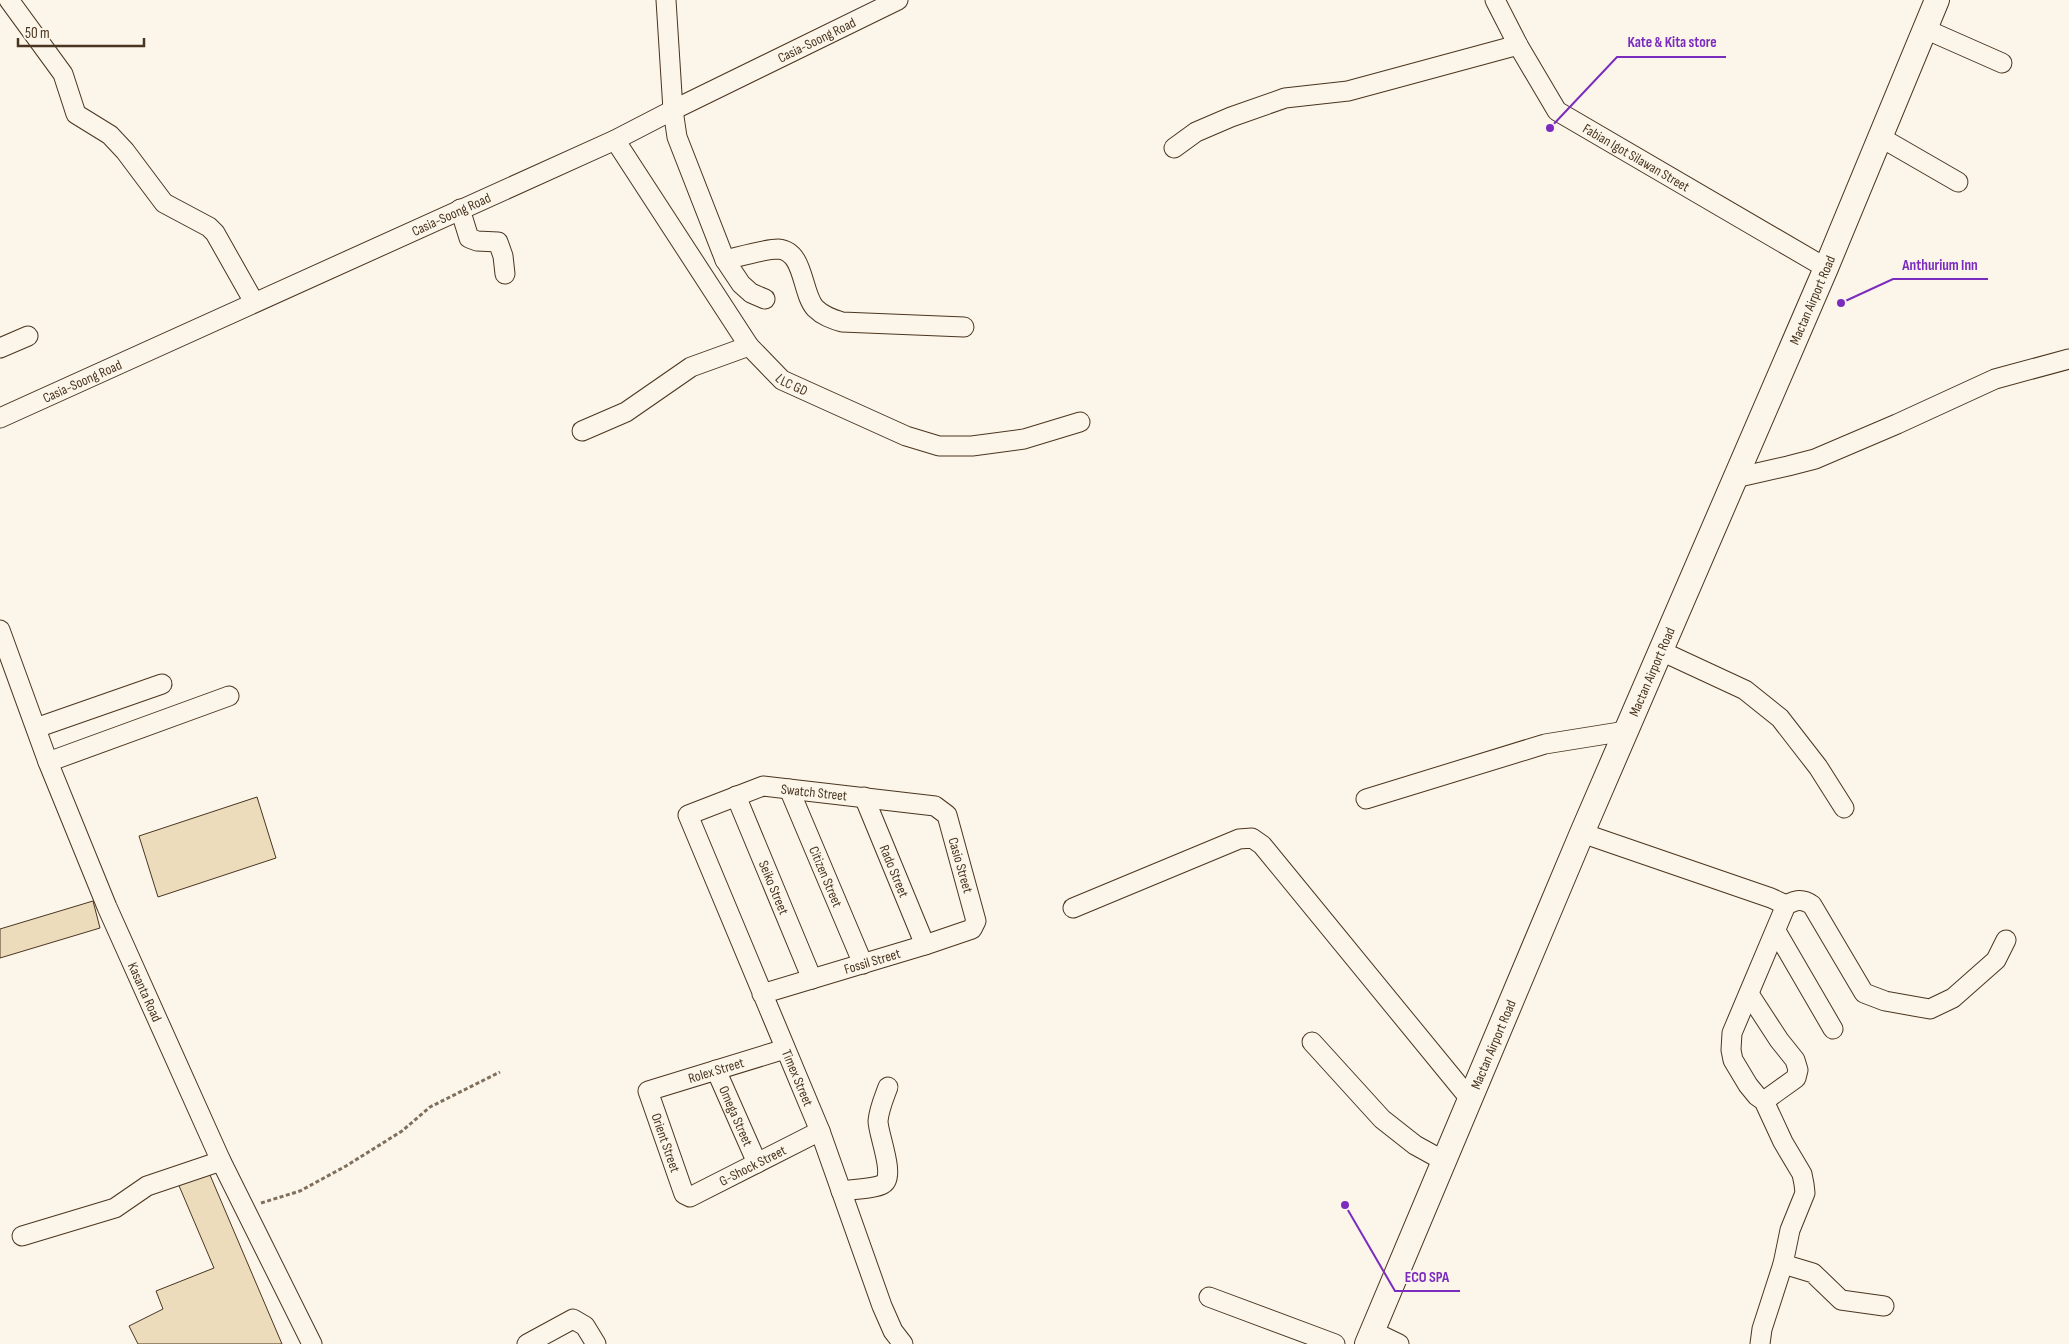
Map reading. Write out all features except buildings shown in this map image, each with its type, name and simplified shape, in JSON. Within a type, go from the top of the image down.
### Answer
[{"type":"main road","name":"Mactan Airport Road","points":[[1368,1341],[1582,833],[1826,268],[1938,0]]},
{"type":"street","points":[[9,0],[63,74],[76,114],[110,135],[140,169],[164,203],[209,227],[215,233],[254,302]]},
{"type":"street","points":[[666,0],[673,110],[677,137],[725,260],[741,284],[751,293],[765,299]]},
{"type":"street","name":"Casia-Soong Road","points":[[0,418],[615,140],[898,0]]},
{"type":"street","name":"Fabian Igot Silawan Street","points":[[1495,0],[1518,45],[1557,111],[1826,268]]},
{"type":"street","points":[[1925,29],[2002,63]]},
{"type":"street","points":[[1174,148],[1196,132],[1231,116],[1285,98],[1348,91],[1518,45]]},
{"type":"street","points":[[1880,137],[1958,182]]},
{"type":"street","name":"LLC GD","points":[[615,140],[749,346],[782,380],[906,436],[939,446],[972,446],[1024,439],[1080,422]]},
{"type":"street","points":[[460,209],[469,238],[477,241],[498,242],[503,256],[505,274]]},
{"type":"street","points":[[725,260],[778,249],[786,252],[794,257],[814,307],[826,317],[842,322],[964,326]]},
{"type":"street","points":[[0,348],[28,336]]},
{"type":"street","points":[[582,431],[626,412],[691,367],[749,346]]},
{"type":"street","points":[[1735,478],[1814,458],[1897,424],[1995,379],[2069,359]]},
{"type":"street","name":"Kasanta Road","points":[[0,630],[48,762],[107,907],[221,1161],[312,1344]]},
{"type":"street","points":[[1661,651],[1745,690],[1780,718],[1818,767],[1844,808]]},
{"type":"street","points":[[36,728],[162,684]]},
{"type":"street","points":[[48,762],[229,696]]},
{"type":"street","points":[[1366,799],[1544,744],[1626,731]]},
{"type":"street","name":"Swatch Street","points":[[688,815],[763,786],[935,806],[944,810]]},
{"type":"street","name":"Citizen Street","points":[[789,789],[864,964]]},
{"type":"street","name":"Seiko Street","points":[[736,796],[812,979]]},
{"type":"street","name":"Rado Street","points":[[864,797],[925,945]]},
{"type":"street","name":"Casio Street","points":[[944,810],[976,921]]},
{"type":"street","name":"Timex Street","points":[[688,815],[820,1131],[882,1306],[894,1331],[903,1344]]},
{"type":"street","points":[[1582,833],[1786,905]]},
{"type":"street","points":[[1072,908],[1239,839],[1252,838],[1268,853],[1470,1099]]},
{"type":"street","points":[[1760,1344],[1762,1329],[1783,1264],[1790,1230],[1805,1193],[1802,1174],[1783,1142],[1764,1101],[1748,1085],[1733,1060],[1731,1050],[1732,1033],[1786,905],[1802,900],[1812,905],[1864,993],[1885,1001],[1930,1009],[1952,998],[1996,960],[2006,940]]},
{"type":"street","name":"Fossil Street","points":[[762,994],[864,964],[972,929],[976,921]]},
{"type":"street","points":[[1776,931],[1833,1029]]},
{"type":"street","points":[[1748,994],[1795,1060],[1798,1070],[1796,1078],[1764,1101]]},
{"type":"street","points":[[1312,1042],[1382,1119],[1415,1145],[1444,1161]]},
{"type":"street","name":"Rolex Street","points":[[648,1091],[785,1049]]},
{"type":"street","name":"Omega Street","points":[[716,1070],[757,1162]]},
{"type":"street","points":[[841,1191],[882,1185],[887,1179],[888,1170],[878,1123],[882,1102],[888,1087]]},
{"type":"street","name":"Orient Street","points":[[648,1091],[684,1194]]},
{"type":"street","name":"G-Shock Street","points":[[684,1194],[690,1197],[820,1131]]},
{"type":"street","points":[[22,1236],[115,1208],[147,1186],[221,1161]]},
{"type":"street","points":[[1783,1264],[1814,1273],[1841,1300],[1884,1306]]},
{"type":"street","points":[[1209,1297],[1335,1344]]},
{"type":"street","points":[[528,1344],[573,1319],[585,1326],[596,1344]]},
{"type":"street","points":[[1368,1341],[1399,1344]]},
{"type":"path","points":[[244,1209],[300,1191],[402,1131],[430,1107],[500,1072]]},
{"type":"place","name":"Kate & Kita store","points":[[1550,128]]},
{"type":"place","name":"Anthurium Inn","points":[[1841,303]]},
{"type":"place","name":"ECO SPA","points":[[1345,1205]]}]
